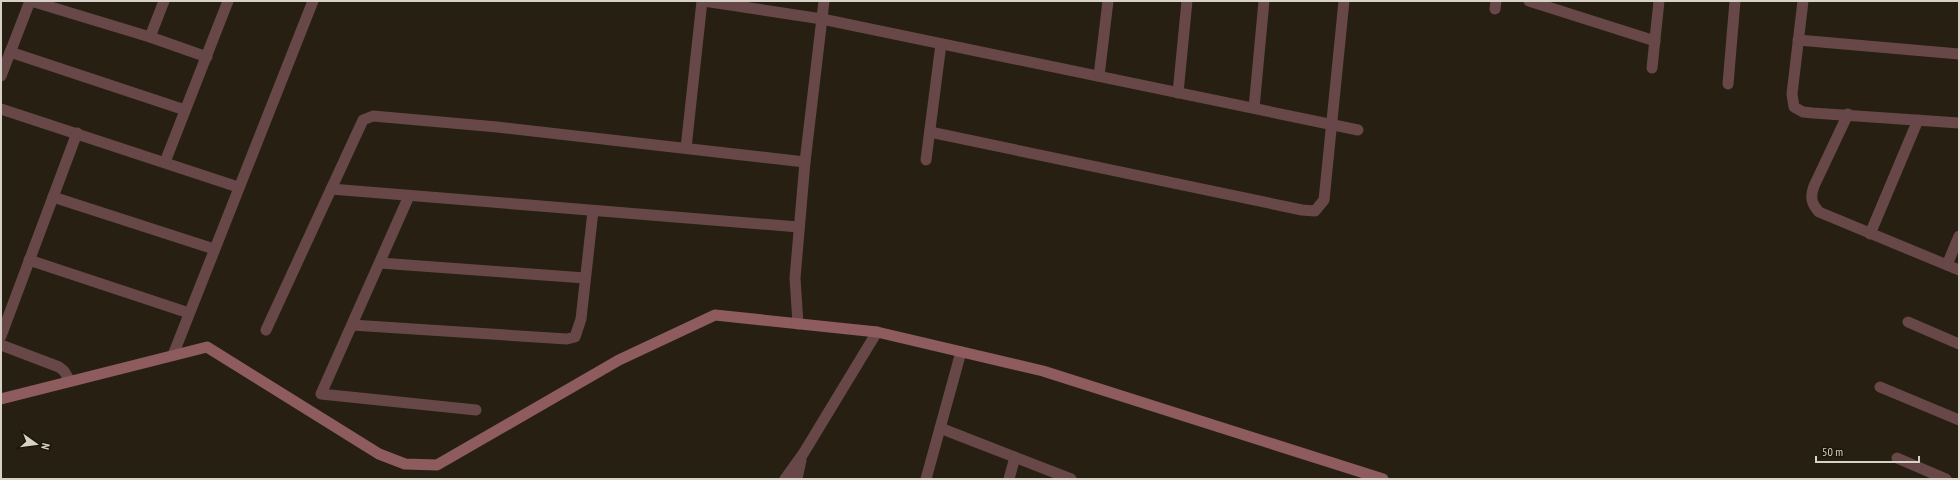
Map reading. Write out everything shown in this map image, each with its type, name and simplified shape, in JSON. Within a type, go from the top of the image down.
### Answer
[{"type":"main road","points":[[1,399],[207,346],[379,454],[405,464],[437,464],[619,360],[715,316],[877,332],[1043,371],[1384,479]]},
{"type":"street","points":[[1,76],[30,1],[150,37],[206,57]]},
{"type":"street","points":[[150,37],[164,1]]},
{"type":"street","points":[[165,162],[228,1]]},
{"type":"street","points":[[173,355],[238,187],[313,1]]},
{"type":"street","points":[[686,148],[703,1],[822,19],[1358,130]]},
{"type":"street","points":[[798,324],[795,278],[824,1]]},
{"type":"street","points":[[1099,76],[1108,1]]},
{"type":"street","points":[[1178,93],[1187,1]]},
{"type":"street","points":[[1254,108],[1264,1]]},
{"type":"street","points":[[930,132],[1302,210],[1315,211],[1324,200],[1344,1]]},
{"type":"street","points":[[1529,1],[1655,41]]},
{"type":"street","points":[[1652,68],[1659,1]]},
{"type":"street","points":[[1728,84],[1735,1]]},
{"type":"street","points":[[1803,1],[1792,94],[1794,107],[1803,112],[1959,123]]},
{"type":"street","points":[[1798,40],[1959,54]]},
{"type":"street","points":[[926,160],[941,44]]},
{"type":"street","points":[[10,52],[186,110]]},
{"type":"street","points":[[1,109],[238,187]]},
{"type":"street","points":[[1848,114],[1814,186],[1811,196],[1812,205],[1819,212],[1959,270]]},
{"type":"street","points":[[266,330],[363,120],[373,116],[482,125],[806,162]]},
{"type":"street","points":[[1870,234],[1918,120]]},
{"type":"street","points":[[1,336],[77,133]]},
{"type":"street","points":[[331,189],[800,227]]},
{"type":"street","points":[[409,196],[321,394],[476,410]]},
{"type":"street","points":[[53,197],[214,249]]},
{"type":"street","points":[[352,325],[567,339],[575,337],[579,329],[593,211]]},
{"type":"street","points":[[1947,265],[1959,236]]},
{"type":"street","points":[[29,260],[189,313]]},
{"type":"street","points":[[380,262],[585,278]]},
{"type":"street","points":[[1908,322],[1959,344]]},
{"type":"street","points":[[785,479],[803,454],[877,332]]},
{"type":"street","points":[[1,345],[59,367],[70,381]]},
{"type":"street","points":[[926,479],[961,352]]},
{"type":"street","points":[[1880,387],[1959,420]]},
{"type":"street","points":[[940,428],[1071,479]]},
{"type":"street","points":[[796,479],[803,454]]},
{"type":"street","points":[[1009,479],[1015,457]]},
{"type":"street","points":[[1897,458],[1946,479]]}]
